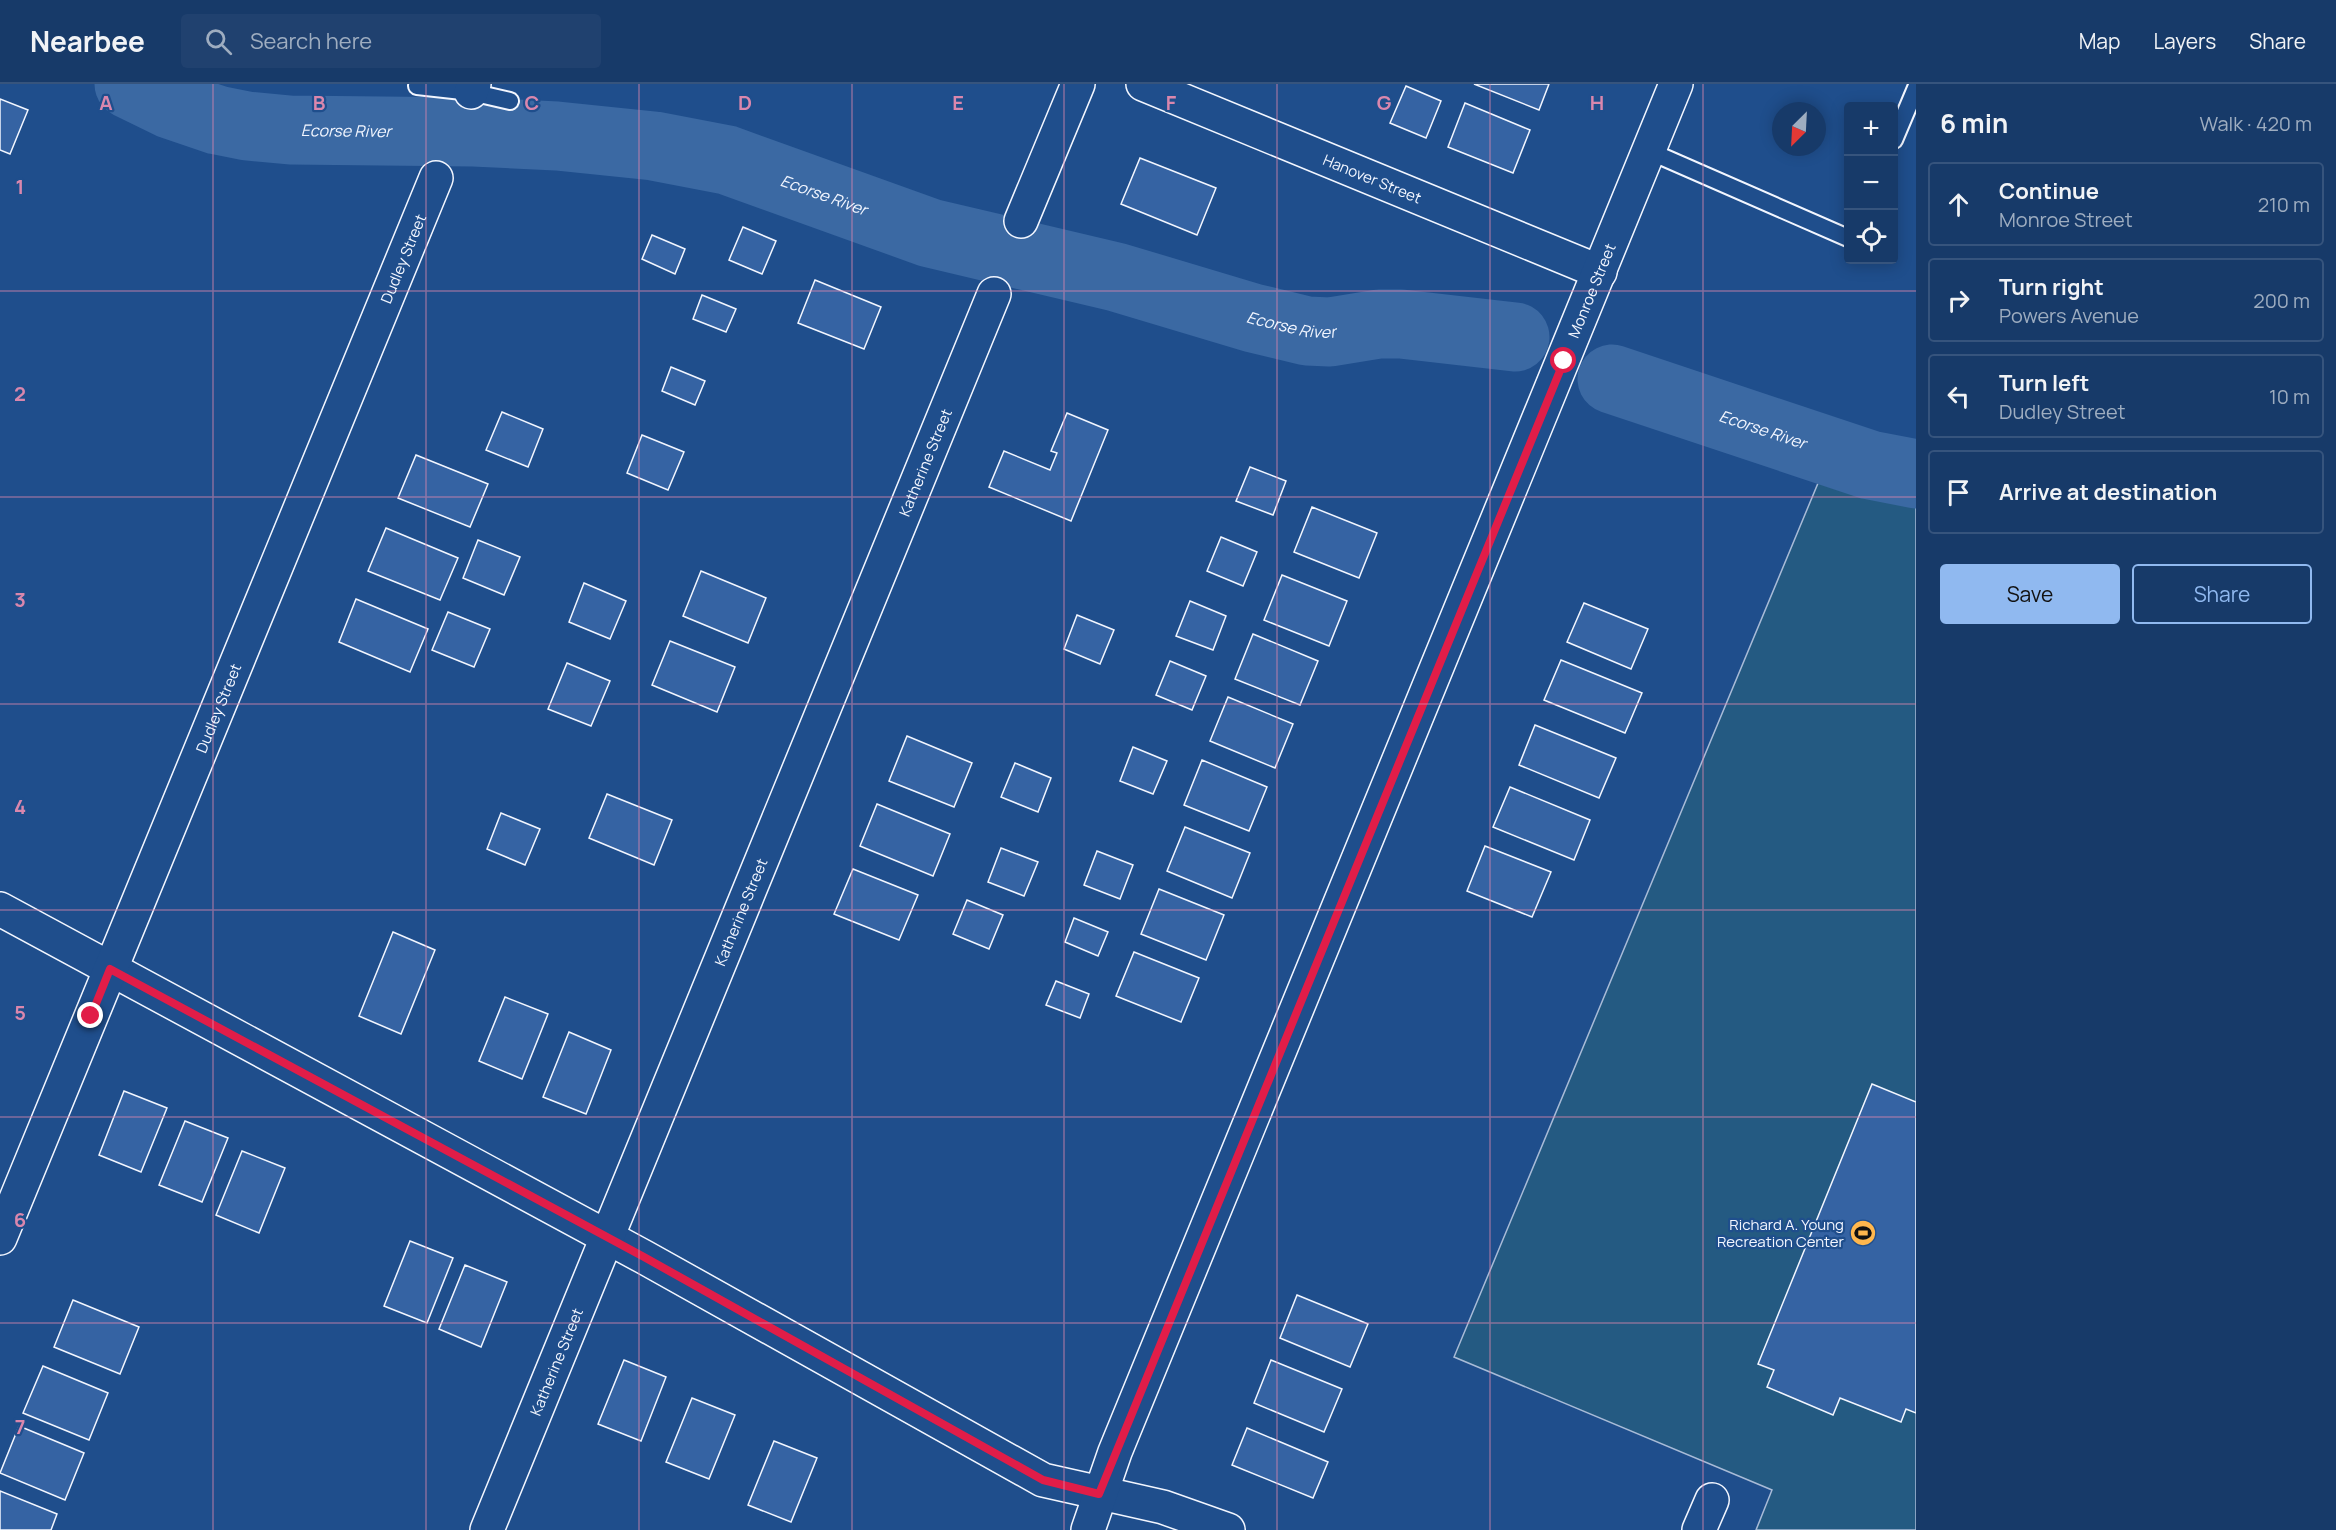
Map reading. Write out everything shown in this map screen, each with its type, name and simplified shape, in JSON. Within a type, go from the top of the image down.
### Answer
[{"type":"street","points":[[1021,221],[1078,84]]},
{"type":"street","name":"Hanover Street","points":[[1143,84],[1600,272]]},
{"type":"street","name":"Monroe Street","points":[[1088,1530],[1099,1494],[1676,84]]},
{"type":"street","name":"Dudley Street","points":[[0,1238],[436,178]]},
{"type":"street","name":"Katherine Street","points":[[487,1530],[994,294]]},
{"type":"street","points":[[0,909],[607,1239],[1043,1480],[1163,1507],[1228,1530]]},
{"type":"street","points":[[1700,1530],[1712,1500]]},
{"type":"lane","points":[[417,86],[472,88],[510,101]]},
{"type":"lane","points":[[1898,129],[1916,88]]},
{"type":"lane","points":[[1649,151],[1844,236]]},
{"type":"shaded area","points":[[1831,452],[1870,465],[1916,474],[1916,1530],[1756,1530],[1772,1490],[1454,1357]]},
{"type":"building","points":[[1474,84],[1549,84],[1539,110]]},
{"type":"building","points":[[1406,86],[1441,101],[1426,138],[1390,123]]},
{"type":"building","points":[[0,99],[28,110],[10,154],[0,150]]},
{"type":"building","points":[[1465,103],[1530,130],[1513,173],[1448,147]]},
{"type":"building","points":[[1140,158],[1216,188],[1197,235],[1121,204]]},
{"type":"building","points":[[743,227],[776,241],[762,274],[729,260]]},
{"type":"building","points":[[652,235],[685,249],[675,274],[642,259]]},
{"type":"building","points":[[815,280],[881,307],[864,349],[798,323]]},
{"type":"building","points":[[702,295],[736,309],[726,332],[693,319]]},
{"type":"building","points":[[671,367],[705,381],[695,405],[662,391]]},
{"type":"building","points":[[502,412],[543,429],[528,467],[486,450]]},
{"type":"building","points":[[1067,413],[1108,430],[1071,521],[989,487],[1004,451],[1050,470],[1057,453],[1051,451]]},
{"type":"building","points":[[642,435],[684,452],[668,490],[627,473]]},
{"type":"building","points":[[416,455],[488,484],[470,527],[398,498]]},
{"type":"building","points":[[1250,467],[1286,481],[1273,515],[1236,501]]},
{"type":"building","points":[[1312,507],[1377,533],[1359,578],[1294,552]]},
{"type":"building","points":[[386,528],[458,558],[440,600],[368,571]]},
{"type":"building","points":[[1221,537],[1257,552],[1243,586],[1207,571]]},
{"type":"building","points":[[478,540],[520,557],[504,595],[463,578]]},
{"type":"building","points":[[701,571],[766,598],[748,643],[683,616]]},
{"type":"building","points":[[1282,575],[1347,601],[1329,646],[1264,620]]},
{"type":"building","points":[[584,583],[626,601],[610,639],[569,622]]},
{"type":"building","points":[[356,599],[428,629],[410,672],[339,642]]},
{"type":"building","points":[[1190,601],[1226,616],[1213,650],[1176,636]]},
{"type":"building","points":[[1584,603],[1648,629],[1631,669],[1567,642]]},
{"type":"building","points":[[448,612],[490,629],[474,667],[432,650]]},
{"type":"building","points":[[1077,615],[1114,630],[1100,664],[1064,649]]},
{"type":"building","points":[[1253,634],[1318,661],[1300,705],[1235,679]]},
{"type":"building","points":[[670,641],[735,667],[717,712],[652,685]]},
{"type":"building","points":[[1561,660],[1642,693],[1625,733],[1544,700]]},
{"type":"building","points":[[1170,661],[1206,676],[1192,710],[1156,695]]},
{"type":"building","points":[[567,663],[610,681],[591,726],[548,709]]},
{"type":"building","points":[[1228,697],[1293,724],[1275,768],[1210,741]]},
{"type":"building","points":[[1535,725],[1616,758],[1599,798],[1519,765]]},
{"type":"building","points":[[907,736],[972,763],[954,807],[889,781]]},
{"type":"building","points":[[1133,747],[1167,761],[1153,794],[1120,781]]},
{"type":"building","points":[[1202,760],[1267,787],[1249,831],[1184,805]]},
{"type":"building","points":[[1015,763],[1051,778],[1038,812],[1001,797]]},
{"type":"building","points":[[1510,787],[1590,820],[1574,860],[1493,827]]},
{"type":"building","points":[[607,794],[672,820],[654,865],[589,838]]},
{"type":"building","points":[[877,804],[950,834],[933,876],[860,846]]},
{"type":"building","points":[[501,813],[540,829],[525,865],[487,849]]},
{"type":"building","points":[[1185,827],[1250,853],[1232,898],[1167,871]]},
{"type":"building","points":[[1485,846],[1551,872],[1532,917],[1467,891]]},
{"type":"building","points":[[1001,848],[1038,862],[1024,896],[988,882]]},
{"type":"building","points":[[1097,851],[1133,865],[1120,899],[1084,885]]},
{"type":"building","points":[[853,869],[918,895],[899,940],[834,914]]},
{"type":"building","points":[[1159,889],[1224,915],[1206,960],[1141,934]]},
{"type":"building","points":[[967,900],[1003,915],[989,949],[953,934]]},
{"type":"building","points":[[1074,918],[1108,932],[1098,956],[1065,942]]},
{"type":"building","points":[[393,932],[435,950],[401,1034],[359,1016]]},
{"type":"building","points":[[1134,952],[1199,978],[1181,1022],[1116,996]]},
{"type":"building","points":[[1056,981],[1089,994],[1080,1018],[1046,1005]]},
{"type":"building","points":[[505,997],[548,1014],[522,1079],[479,1061]]},
{"type":"building","points":[[569,1032],[611,1050],[586,1114],[543,1097]]},
{"type":"building","name":"Richard A. Young Recreation Center","points":[[1872,1084],[1916,1102],[1916,1413],[1906,1409],[1901,1422],[1840,1398],[1833,1415],[1767,1387],[1774,1370],[1758,1364]]},
{"type":"building","points":[[124,1091],[167,1108],[141,1172],[99,1155]]},
{"type":"building","points":[[185,1121],[228,1138],[202,1202],[159,1185]]},
{"type":"building","points":[[242,1151],[285,1168],[259,1233],[216,1215]]},
{"type":"building","points":[[410,1241],[453,1258],[427,1323],[384,1306]]},
{"type":"building","points":[[465,1265],[507,1282],[481,1347],[439,1329]]},
{"type":"building","points":[[1297,1295],[1368,1324],[1350,1367],[1280,1338]]},
{"type":"building","points":[[73,1300],[139,1327],[120,1374],[54,1347]]},
{"type":"building","points":[[624,1360],[666,1377],[641,1441],[598,1424]]},
{"type":"building","points":[[1271,1360],[1342,1389],[1324,1432],[1254,1403]]},
{"type":"building","points":[[43,1366],[108,1393],[89,1440],[23,1413]]},
{"type":"building","points":[[692,1398],[735,1415],[709,1479],[666,1462]]},
{"type":"building","points":[[19,1426],[84,1453],[65,1500],[0,1473]]},
{"type":"building","points":[[1247,1428],[1328,1462],[1313,1498],[1232,1465]]},
{"type":"building","points":[[774,1441],[817,1458],[791,1522],[748,1505]]},
{"type":"building","points":[[0,1491],[57,1514],[51,1530],[0,1530]]},
{"type":"waterway","name":"Ecorse River","points":[[129,84],[170,104],[217,120],[247,126],[290,130],[474,132],[557,136],[654,146],[727,160],[930,233],[1116,277],[1253,318],[1307,331],[1330,332],[1379,324],[1401,324],[1515,337]]},
{"type":"waterway","name":"Ecorse River","points":[[1612,379],[1870,465],[1916,474]]},
{"type":"place","name":"Richard A. Young Recreation Center","points":[[1863,1233]]},
{"type":"route","points":[[91,1016],[110,969],[644,1257],[1043,1480],[1099,1494],[1564,361]]}]
